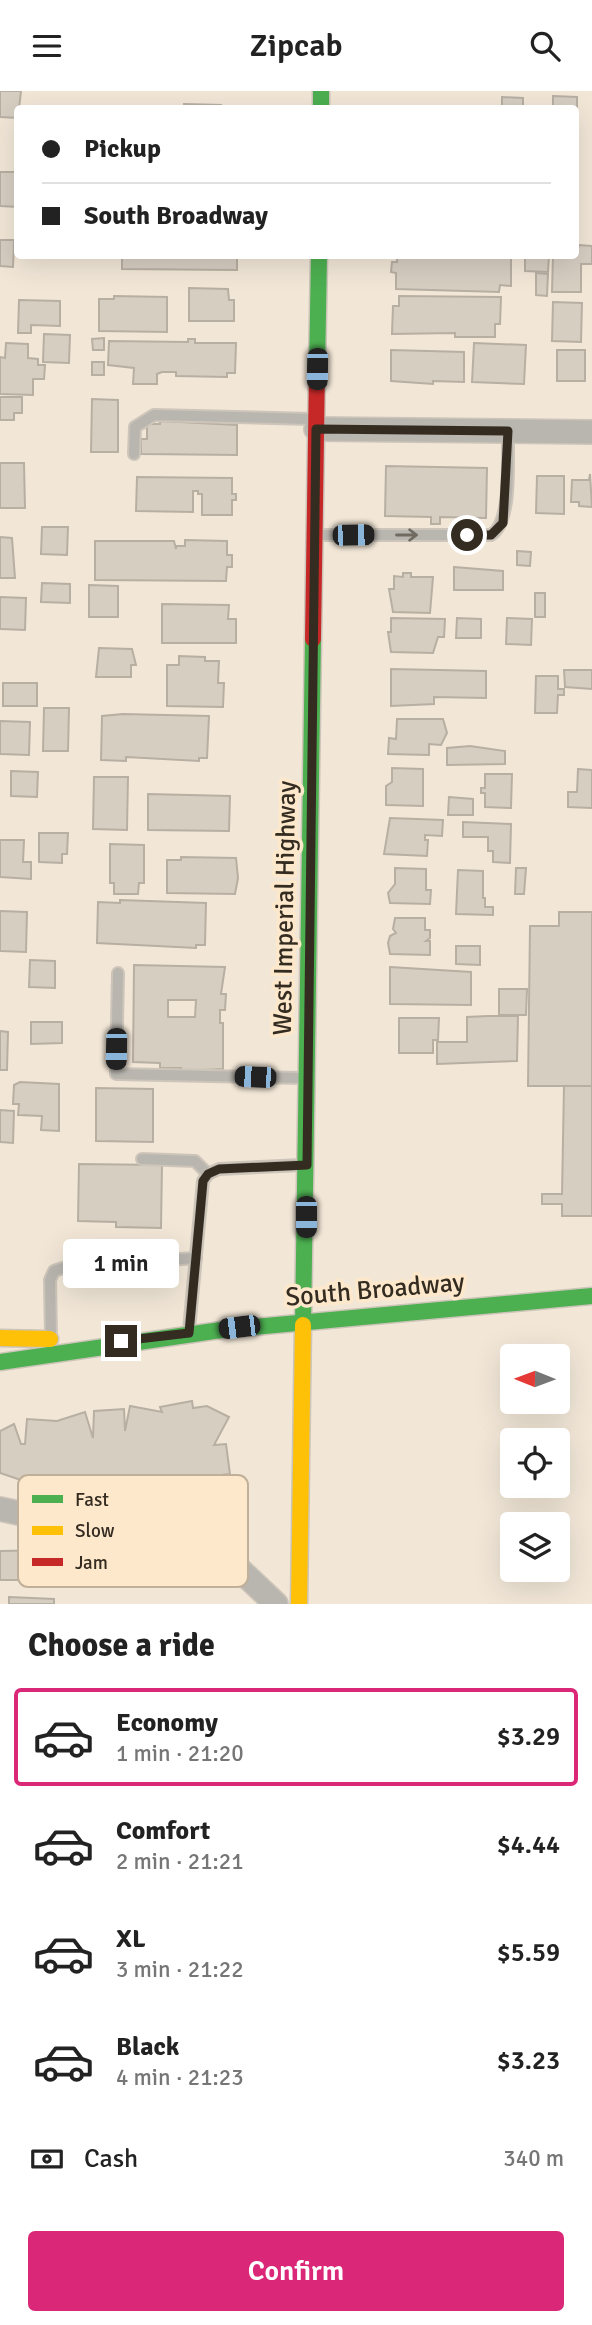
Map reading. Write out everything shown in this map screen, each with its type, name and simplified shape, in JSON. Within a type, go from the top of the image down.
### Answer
[{"type":"main road","name":"West Imperial Highway","points":[[299,1604],[306,1320],[319,259]]},
{"type":"main road","name":"South Broadway","points":[[0,1338],[52,1346],[306,1320],[592,1296]]},
{"type":"main road","name":"South Broadway","points":[[0,1362],[52,1346]]},
{"type":"street","points":[[316,424],[592,432]]},
{"type":"street","points":[[0,1509],[18,1513]]},
{"type":"street","points":[[248,1578],[276,1604]]},
{"type":"lane","points":[[134,454],[135,427],[153,415],[316,424]]},
{"type":"lane","points":[[315,535],[491,535],[503,523],[506,506],[508,431]]},
{"type":"lane","points":[[117,973],[116,1074],[308,1078]]},
{"type":"lane","points":[[142,1159],[195,1161],[208,1174]]},
{"type":"lane","points":[[189,1333],[203,1181],[208,1174],[219,1169],[307,1165]]},
{"type":"lane","points":[[52,1346],[50,1280],[54,1271],[66,1267],[196,1258]]},
{"type":"building","points":[[0,91],[21,91],[19,105],[14,105],[14,118],[0,117]]},
{"type":"building","points":[[553,96],[577,97],[577,105],[553,105]]},
{"type":"building","points":[[502,97],[523,98],[523,105],[502,105]]},
{"type":"building","points":[[0,172],[14,172],[14,207],[0,206]]},
{"type":"building","points":[[0,240],[14,240],[13,267],[0,266]]},
{"type":"building","points":[[579,245],[592,246],[592,264],[581,264],[581,292],[552,292],[553,259],[579,259]]},
{"type":"building","points":[[122,259],[237,259],[237,270],[122,269]]},
{"type":"building","points":[[397,259],[511,259],[511,286],[500,285],[499,292],[396,289],[396,273],[391,272],[392,262],[397,262]]},
{"type":"building","points":[[525,259],[549,259],[548,272],[525,271]]},
{"type":"building","points":[[536,273],[548,274],[547,296],[536,295]]},
{"type":"building","points":[[189,288],[228,289],[229,300],[234,300],[234,321],[189,321]]},
{"type":"building","points":[[114,296],[167,297],[167,332],[99,331],[99,299],[114,299]]},
{"type":"building","points":[[399,296],[501,297],[500,324],[495,324],[495,337],[455,337],[455,333],[392,334],[393,306],[399,306]]},
{"type":"building","points":[[19,300],[60,301],[60,326],[31,325],[31,333],[18,333]]},
{"type":"building","points":[[553,302],[582,303],[581,342],[552,341]]},
{"type":"building","points":[[44,334],[70,335],[69,363],[43,362]]},
{"type":"building","points":[[104,338],[104,350],[93,350],[92,339]]},
{"type":"building","points":[[188,339],[195,339],[195,343],[236,343],[235,373],[227,373],[227,377],[176,376],[176,372],[162,372],[157,374],[157,384],[133,384],[134,368],[108,365],[109,341],[188,342]]},
{"type":"building","points":[[6,343],[28,344],[28,358],[38,359],[38,365],[45,365],[44,379],[33,379],[33,395],[0,394],[0,357],[5,358]]},
{"type":"building","points":[[474,343],[526,345],[524,384],[472,382]]},
{"type":"building","points":[[391,350],[464,352],[464,382],[433,381],[433,384],[391,381]]},
{"type":"building","points":[[557,350],[585,350],[585,381],[557,381]]},
{"type":"building","points":[[92,362],[104,362],[104,375],[92,375]]},
{"type":"building","points":[[0,397],[22,397],[22,413],[14,413],[14,420],[0,420]]},
{"type":"building","points":[[92,399],[118,400],[118,452],[91,452]]},
{"type":"building","points":[[160,421],[237,425],[237,455],[141,454],[141,439],[147,439],[147,424],[160,424]]},
{"type":"building","points":[[0,463],[24,463],[25,508],[0,508]]},
{"type":"building","points":[[386,466],[487,468],[486,518],[440,517],[440,524],[431,524],[431,517],[385,516]]},
{"type":"building","points":[[590,474],[592,507],[571,502],[572,480],[589,480]]},
{"type":"building","points":[[537,476],[564,476],[564,514],[536,513]]},
{"type":"building","points":[[137,477],[232,478],[232,494],[236,494],[236,500],[232,500],[232,515],[202,515],[202,494],[198,494],[198,491],[193,491],[193,512],[136,511]]},
{"type":"building","points":[[42,527],[68,527],[67,555],[41,554]]},
{"type":"building","points":[[0,537],[12,538],[15,578],[0,578]]},
{"type":"building","points":[[185,540],[227,541],[227,555],[232,555],[232,567],[227,567],[226,581],[95,580],[95,541],[174,541],[176,549],[176,546],[185,546]]},
{"type":"building","points":[[517,551],[531,552],[530,566],[517,565]]},
{"type":"building","points":[[454,567],[503,571],[503,590],[454,590]]},
{"type":"building","points":[[403,573],[411,573],[411,577],[433,577],[430,613],[393,612],[389,589],[394,589],[394,576],[403,577]]},
{"type":"building","points":[[42,583],[70,584],[70,603],[41,602]]},
{"type":"building","points":[[89,585],[118,586],[118,617],[89,617]]},
{"type":"building","points":[[535,593],[545,593],[545,617],[535,617]]},
{"type":"building","points":[[0,597],[26,598],[25,630],[0,629]]},
{"type":"building","points":[[162,604],[229,605],[228,619],[236,619],[236,643],[162,643]]},
{"type":"building","points":[[391,618],[445,619],[444,637],[438,637],[433,653],[391,652],[388,632],[391,632]]},
{"type":"building","points":[[457,618],[481,619],[481,638],[456,638]]},
{"type":"building","points":[[507,618],[532,619],[531,645],[506,644]]},
{"type":"building","points":[[99,648],[132,649],[136,665],[131,665],[131,677],[96,677]]},
{"type":"building","points":[[179,656],[205,657],[205,661],[219,661],[218,683],[224,683],[223,707],[167,706],[167,665],[179,665]]},
{"type":"building","points":[[391,669],[486,671],[486,698],[434,697],[434,704],[391,706]]},
{"type":"building","points":[[564,670],[592,670],[592,689],[565,687]]},
{"type":"building","points":[[536,676],[558,676],[558,689],[564,689],[564,695],[558,695],[557,713],[535,713]]},
{"type":"building","points":[[3,683],[37,683],[37,706],[3,706]]},
{"type":"building","points":[[44,708],[69,708],[68,751],[43,751]]},
{"type":"building","points":[[102,716],[209,716],[207,758],[199,758],[199,761],[126,757],[126,761],[101,760]]},
{"type":"building","points":[[397,719],[443,719],[447,733],[441,745],[429,744],[429,755],[388,754],[389,738],[396,739]]},
{"type":"building","points":[[0,721],[30,722],[29,755],[0,754]]},
{"type":"building","points":[[470,746],[505,751],[505,764],[447,765],[447,748]]},
{"type":"building","points":[[392,768],[423,769],[423,806],[386,805],[386,786],[392,782]]},
{"type":"building","points":[[578,769],[592,770],[592,808],[568,807],[568,792],[577,792]]},
{"type":"building","points":[[11,771],[38,772],[37,797],[11,796]]},
{"type":"building","points":[[485,774],[512,774],[511,808],[485,807],[485,793],[481,793],[481,788],[485,788]]},
{"type":"building","points":[[94,777],[128,777],[127,830],[93,829]]},
{"type":"building","points":[[148,794],[230,796],[229,831],[148,830]]},
{"type":"building","points":[[449,797],[473,799],[473,815],[448,815]]},
{"type":"building","points":[[390,818],[443,820],[442,836],[425,835],[425,840],[428,840],[427,856],[384,854]]},
{"type":"building","points":[[463,822],[511,824],[510,863],[493,862],[493,851],[488,851],[488,837],[463,837]]},
{"type":"building","points":[[39,833],[68,833],[67,854],[62,854],[62,863],[39,862]]},
{"type":"building","points":[[0,840],[24,840],[23,862],[31,862],[31,879],[0,877]]},
{"type":"building","points":[[110,844],[144,845],[144,883],[139,883],[138,894],[114,894],[114,883],[110,883]]},
{"type":"building","points":[[181,857],[236,858],[238,878],[235,894],[167,893],[167,860],[181,860]]},
{"type":"building","points":[[395,868],[426,869],[426,890],[431,890],[430,904],[390,903],[388,893],[395,884]]},
{"type":"building","points":[[516,868],[526,868],[524,894],[515,894]]},
{"type":"building","points":[[458,870],[483,871],[485,907],[493,907],[493,915],[456,914]]},
{"type":"building","points":[[120,900],[206,903],[205,945],[196,945],[196,948],[97,943],[98,902],[120,903]]},
{"type":"building","points":[[0,911],[27,912],[26,952],[0,951]]},
{"type":"building","points":[[559,912],[592,912],[592,1086],[528,1086],[530,926],[559,926]]},
{"type":"building","points":[[395,918],[425,918],[425,930],[430,930],[430,938],[426,941],[430,941],[430,955],[390,954],[388,943],[390,936],[396,933],[393,929]]},
{"type":"building","points":[[456,946],[480,946],[480,965],[456,964]]},
{"type":"building","points":[[30,960],[55,961],[55,988],[29,987]]},
{"type":"building","points":[[134,965],[225,967],[221,994],[226,994],[225,1010],[220,1010],[220,1023],[223,1023],[223,1069],[181,1071],[181,1068],[160,1068],[160,1063],[133,1062]],"holes":[[[168,1000],[196,1000],[195,1017],[168,1017]]]},
{"type":"building","points":[[390,967],[471,972],[471,1005],[390,1004]]},
{"type":"building","points":[[499,989],[527,989],[526,1015],[499,1015]]},
{"type":"building","points":[[518,1016],[517,1061],[437,1064],[437,1042],[467,1042],[467,1017]]},
{"type":"building","points":[[399,1018],[439,1018],[438,1040],[433,1040],[433,1053],[399,1053]]},
{"type":"building","points":[[31,1022],[62,1022],[62,1043],[31,1044]]},
{"type":"building","points":[[0,1031],[8,1032],[7,1070],[0,1070]]},
{"type":"building","points":[[20,1082],[59,1084],[59,1131],[41,1130],[42,1116],[18,1115],[19,1104],[13,1104],[14,1085]]},
{"type":"building","points":[[564,1086],[592,1086],[592,1216],[562,1216],[562,1204],[542,1204],[542,1194],[562,1194]]},
{"type":"building","points":[[96,1088],[153,1089],[153,1142],[96,1141]]},
{"type":"building","points":[[0,1110],[14,1111],[13,1143],[0,1142]]},
{"type":"building","points":[[79,1164],[162,1165],[161,1228],[116,1227],[116,1222],[78,1221]]},
{"type":"building","points":[[192,1401],[193,1408],[207,1406],[229,1417],[214,1445],[226,1444],[230,1474],[18,1475],[18,1479],[0,1473],[0,1431],[14,1424],[21,1444],[25,1444],[27,1419],[57,1421],[85,1412],[93,1438],[94,1411],[124,1409],[125,1431],[130,1406],[162,1412],[160,1407]]},
{"type":"building","points":[[0,1551],[18,1551],[18,1580],[0,1580]]},
{"type":"building","points":[[9,1597],[54,1599],[54,1604],[9,1604]]},
{"type":"traffic: fast","points":[[321,91],[321,105]]},
{"type":"traffic: fast","points":[[317,370],[319,259]]},
{"type":"traffic: fast","points":[[303,1325],[313,639]]},
{"type":"traffic: fast","points":[[0,1362],[221,1330],[592,1296]]},
{"type":"traffic: slow","points":[[299,1604],[303,1325]]},
{"type":"traffic: slow","points":[[0,1338],[50,1339]]},
{"type":"traffic: jam","points":[[313,639],[317,370]]},
{"type":"route","points":[[121,1341],[189,1333],[203,1181],[208,1174],[219,1169],[307,1165],[316,429],[508,431],[503,523],[497,532],[491,535],[467,535]]}]
